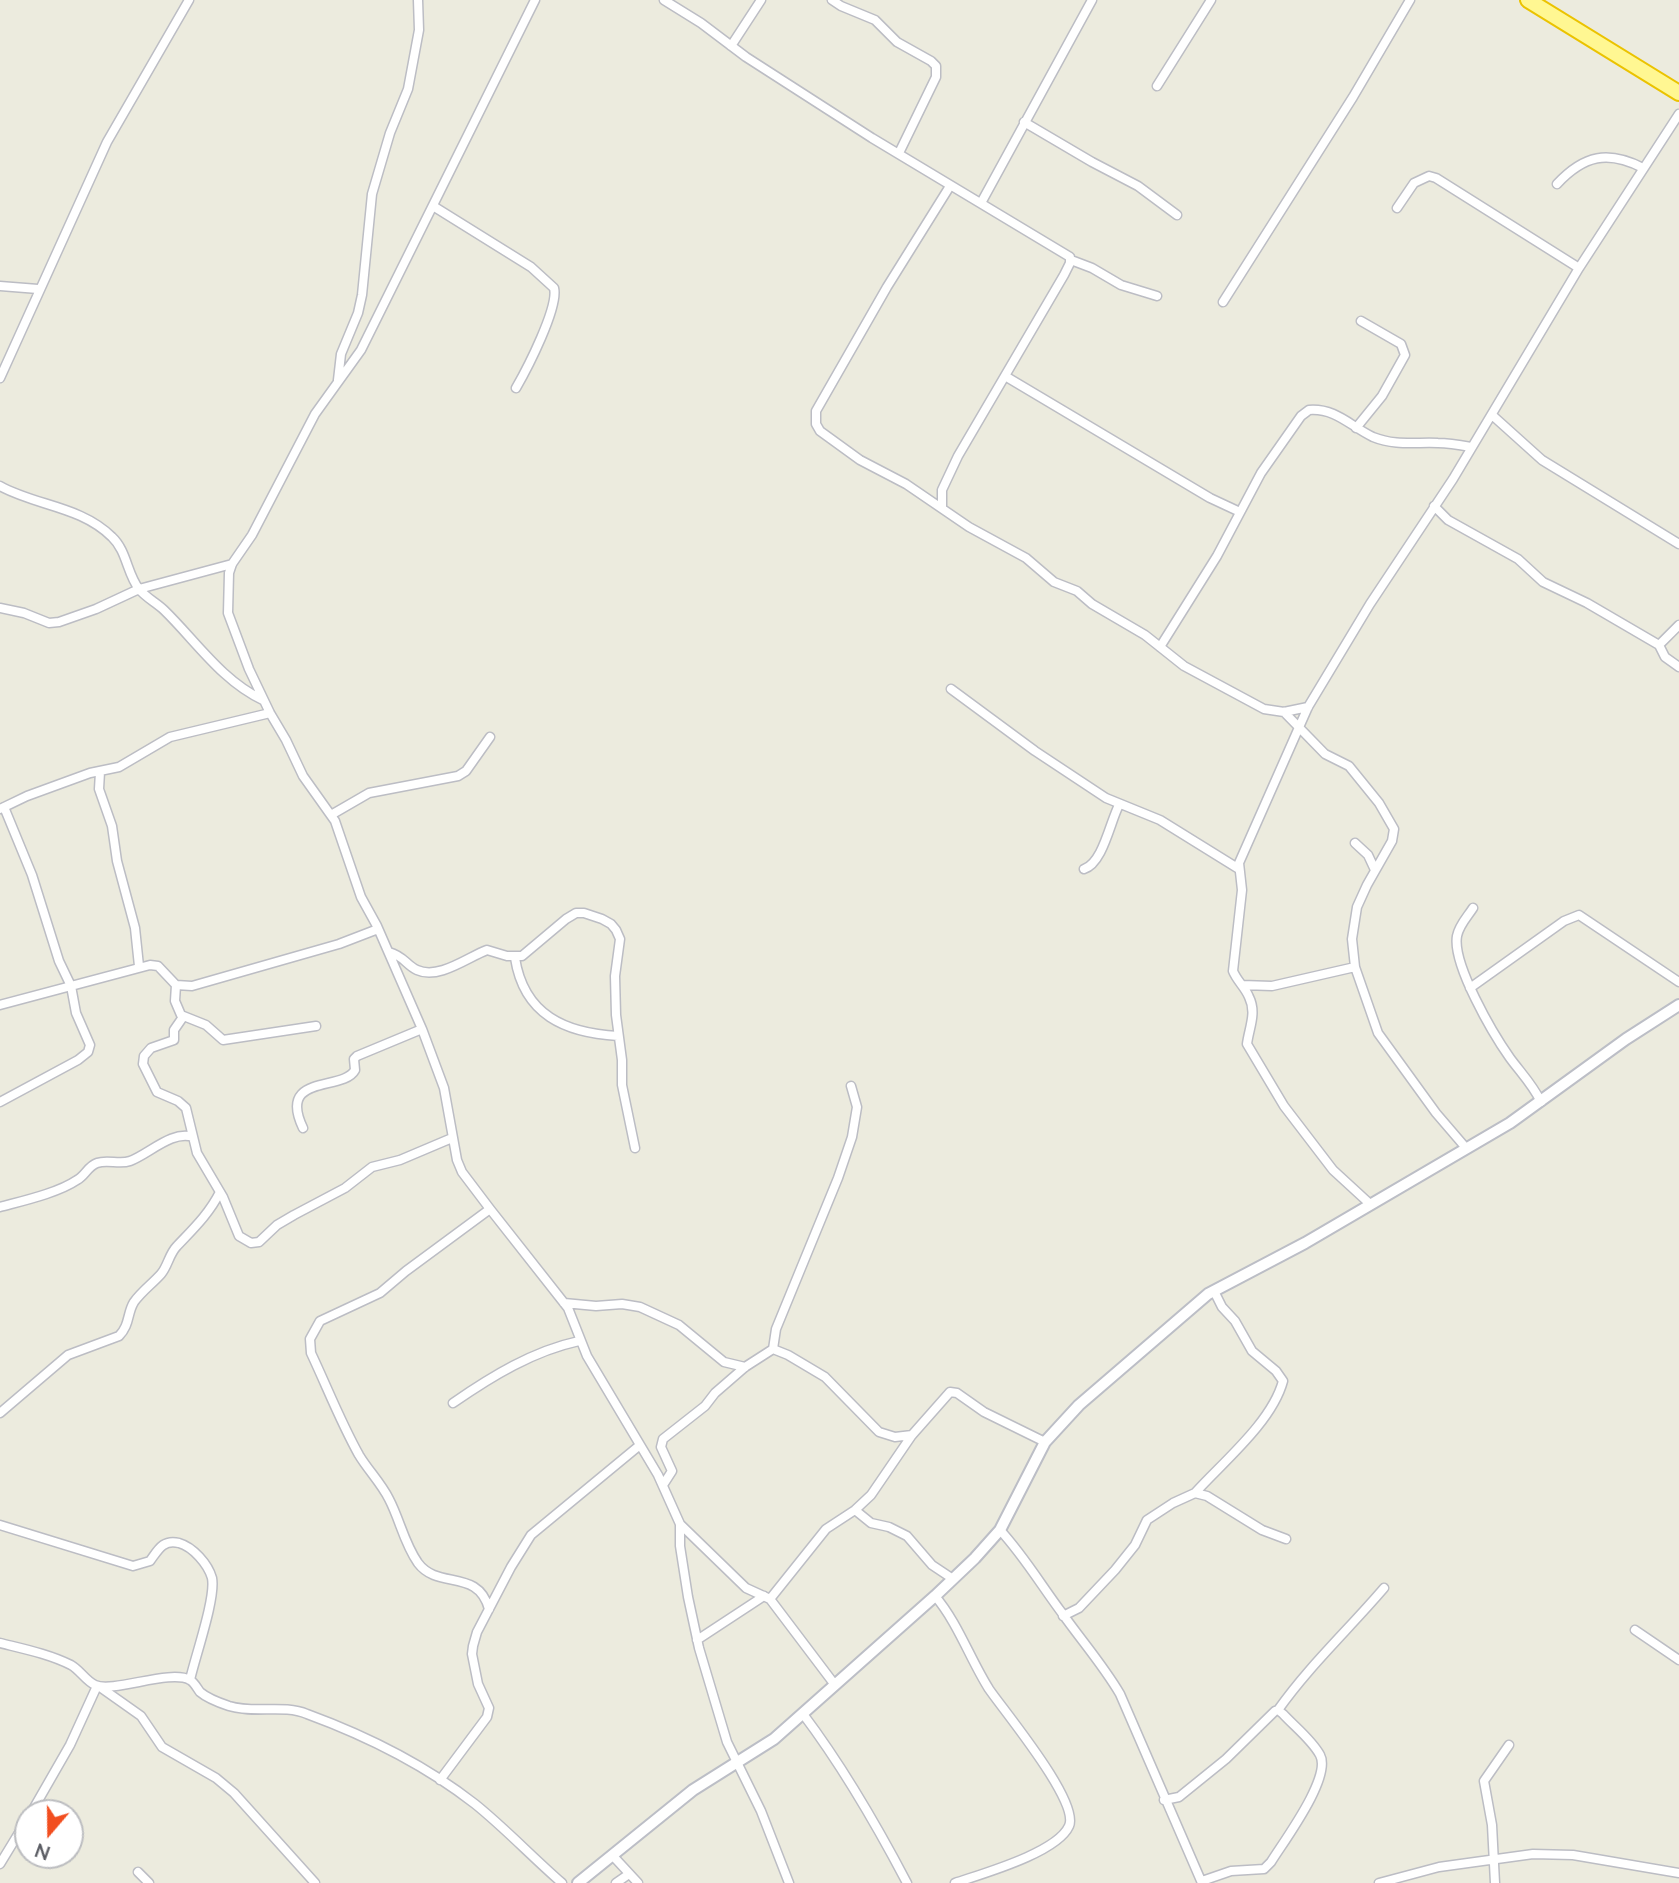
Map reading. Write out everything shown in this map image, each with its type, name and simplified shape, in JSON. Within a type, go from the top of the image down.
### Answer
[{"type":"highway","points":[[1528,0],[1679,93]]},
{"type":"main road","points":[[578,1883],[677,1802],[774,1739],[935,1596],[1000,1530],[1045,1442],[1098,1388],[1214,1291],[1305,1243],[1541,1102],[1626,1039],[1679,1005]]},
{"type":"street","points":[[0,378],[38,289],[107,142],[189,0]]},
{"type":"street","points":[[338,382],[341,354],[358,313],[362,295],[372,194],[390,133],[408,89],[419,30],[418,0]]},
{"type":"street","points":[[534,0],[362,350],[315,414],[252,535],[232,564],[228,582],[230,623],[248,670],[270,713],[303,776],[331,815],[340,833],[361,897],[389,952],[444,1088],[457,1160],[490,1209],[564,1303],[576,1327],[579,1340],[663,1485],[680,1524],[684,1572],[697,1640],[727,1742],[761,1811],[789,1883]]},
{"type":"street","points":[[664,0],[950,186],[1062,250],[1071,260],[1092,268],[1121,285],[1157,296]]},
{"type":"street","points":[[731,46],[761,0]]},
{"type":"street","points":[[832,0],[881,23],[890,37],[936,66],[936,77],[898,153]]},
{"type":"street","points":[[981,203],[1092,0]]},
{"type":"street","points":[[1157,86],[1211,0]]},
{"type":"street","points":[[1223,302],[1353,97],[1410,0]]},
{"type":"street","points":[[1238,869],[1308,707],[1370,604],[1453,479],[1579,268],[1679,114]]},
{"type":"street","points":[[1024,122],[1138,186],[1177,215]]},
{"type":"street","points":[[1557,184],[1575,166],[1590,160],[1616,157],[1643,168]]},
{"type":"street","points":[[1397,208],[1414,183],[1429,176],[1436,178],[1579,268]]},
{"type":"street","points":[[950,186],[840,366],[815,416],[820,430],[860,460],[906,484],[969,527],[1026,558],[1056,584],[1077,591],[1092,604],[1145,635],[1184,666],[1264,709],[1284,712],[1308,707]]},
{"type":"street","points":[[433,206],[531,267],[554,288],[554,299],[536,350],[516,388]]},
{"type":"street","points":[[942,507],[941,495],[947,479],[1071,260]]},
{"type":"street","points":[[0,286],[38,289]]},
{"type":"street","points":[[1356,428],[1382,396],[1405,355],[1401,344],[1361,321]]},
{"type":"street","points":[[1005,376],[1210,498],[1240,512]]},
{"type":"street","points":[[1160,648],[1213,563],[1261,473],[1301,416],[1309,410],[1328,411],[1387,442],[1444,443],[1471,447]]},
{"type":"street","points":[[1492,415],[1542,460],[1679,544]]},
{"type":"street","points":[[0,486],[64,508],[105,531],[120,548],[139,589],[164,610],[237,685],[264,701]]},
{"type":"street","points":[[1434,506],[1448,520],[1518,559],[1543,582],[1587,603],[1659,645],[1665,657],[1679,667]]},
{"type":"street","points":[[0,608],[53,623],[78,616],[139,589],[232,564]]},
{"type":"street","points":[[1659,645],[1679,625]]},
{"type":"street","points":[[951,689],[1035,751],[1119,805],[1160,820],[1238,869],[1242,878],[1242,890],[1233,971],[1249,995],[1252,1006],[1247,1044],[1284,1106],[1333,1170],[1370,1204]]},
{"type":"street","points":[[1284,712],[1325,754],[1349,766],[1387,815],[1394,829],[1394,836],[1360,899],[1355,915],[1352,939],[1356,967],[1378,1033],[1436,1113],[1466,1148]]},
{"type":"street","points":[[0,1102],[78,1060],[90,1048],[76,1013],[71,986],[59,961],[32,875],[2,808],[90,772],[119,767],[170,737],[270,713]]},
{"type":"street","points":[[331,815],[369,793],[458,776],[466,771],[490,737]]},
{"type":"street","points":[[100,772],[99,789],[112,826],[117,862],[133,919],[139,966]]},
{"type":"street","points":[[1084,869],[1091,867],[1100,853],[1119,805]]},
{"type":"street","points":[[1355,843],[1368,855],[1375,870]]},
{"type":"street","points":[[1473,908],[1456,939],[1463,971],[1495,1034],[1528,1079],[1541,1102]]},
{"type":"street","points":[[389,952],[400,956],[415,969],[427,972],[458,964],[487,950],[515,958],[530,951],[576,913],[584,913],[611,924],[620,939],[615,992],[618,1036],[622,1085],[635,1148]]},
{"type":"street","points":[[1471,988],[1564,921],[1579,915],[1679,982]]},
{"type":"street","points":[[0,1005],[139,966],[158,966],[176,985],[192,986],[339,944],[378,929]]},
{"type":"street","points":[[515,958],[520,981],[544,1015],[595,1035],[618,1036]]},
{"type":"street","points":[[1242,985],[1272,986],[1356,967]]},
{"type":"street","points":[[176,985],[175,1002],[183,1017],[206,1025],[225,1041],[316,1026]]},
{"type":"street","points":[[183,1017],[174,1030],[173,1042],[151,1048],[142,1062],[157,1091],[186,1108],[197,1153],[220,1192],[239,1236],[254,1243],[277,1225],[336,1194],[372,1167],[400,1160],[452,1138]]},
{"type":"street","points":[[303,1128],[297,1111],[298,1103],[307,1089],[351,1076],[355,1070],[354,1059],[357,1056],[422,1029]]},
{"type":"street","points":[[663,1485],[671,1471],[661,1447],[663,1439],[705,1406],[715,1393],[745,1367],[773,1349],[776,1329],[852,1137],[857,1107],[851,1086]]},
{"type":"street","points":[[0,1207],[71,1184],[97,1163],[127,1162],[180,1135],[193,1137]]},
{"type":"street","points":[[0,1413],[68,1355],[119,1336],[124,1331],[134,1302],[164,1270],[174,1249],[207,1215],[220,1192]]},
{"type":"street","points":[[489,1609],[479,1589],[468,1583],[427,1572],[416,1561],[391,1502],[355,1446],[311,1353],[310,1339],[320,1321],[380,1293],[490,1209]]},
{"type":"street","points":[[1063,1616],[1079,1608],[1115,1570],[1136,1545],[1147,1520],[1195,1493],[1261,1421],[1278,1395],[1283,1381],[1276,1371],[1252,1350],[1214,1291]]},
{"type":"street","points":[[564,1303],[640,1307],[679,1325],[724,1362],[745,1367]]},
{"type":"street","points":[[453,1403],[534,1356],[579,1340]]},
{"type":"street","points":[[773,1349],[788,1354],[825,1377],[879,1432],[895,1437],[912,1435]]},
{"type":"street","points":[[697,1640],[767,1598],[826,1529],[856,1510],[880,1483],[912,1435],[950,1392],[957,1393],[984,1412],[1045,1442]]},
{"type":"street","points":[[440,1780],[487,1717],[489,1708],[478,1684],[472,1654],[477,1632],[511,1567],[531,1535],[640,1445]]},
{"type":"street","points":[[1195,1493],[1207,1496],[1254,1525],[1286,1539]]},
{"type":"street","points":[[856,1510],[871,1523],[894,1528],[907,1536],[932,1566],[953,1579]]},
{"type":"street","points":[[680,1524],[746,1588],[767,1598],[835,1685]]},
{"type":"street","points":[[0,1525],[133,1566],[150,1562],[167,1542],[178,1543],[194,1551],[209,1571],[212,1590],[190,1680]]},
{"type":"street","points":[[1000,1530],[1028,1562],[1063,1616],[1106,1671],[1120,1694],[1202,1882],[1231,1871],[1264,1869],[1271,1862],[1318,1784],[1323,1765],[1320,1755],[1278,1710]]},
{"type":"street","points":[[1164,1800],[1179,1797],[1226,1759],[1278,1710],[1302,1677],[1384,1588]]},
{"type":"street","points":[[935,1596],[947,1610],[989,1688],[1060,1791],[1070,1822],[1068,1829],[1057,1839],[1027,1857],[956,1883]]},
{"type":"street","points":[[1635,1630],[1679,1660]]},
{"type":"street","points":[[0,1643],[48,1656],[71,1666],[141,1716],[162,1747],[216,1778],[234,1793],[315,1883]]},
{"type":"street","points":[[98,1686],[110,1687],[157,1679],[190,1680],[200,1692],[228,1706],[260,1711],[294,1710],[310,1714],[399,1754],[440,1780],[474,1804],[562,1883]]},
{"type":"street","points":[[39,1799],[70,1745],[98,1686]]},
{"type":"street","points":[[803,1714],[826,1745],[879,1830],[907,1883]]},
{"type":"street","points":[[1495,1883],[1492,1825],[1484,1781],[1509,1745]]},
{"type":"street","points":[[0,1864],[14,1841]]},
{"type":"street","points":[[1379,1883],[1439,1867],[1534,1854],[1573,1855],[1679,1873]]},
{"type":"street","points":[[613,1856],[638,1883]]},
{"type":"street","points":[[138,1872],[149,1883]]},
{"type":"street","points":[[617,1883],[629,1874]]}]
